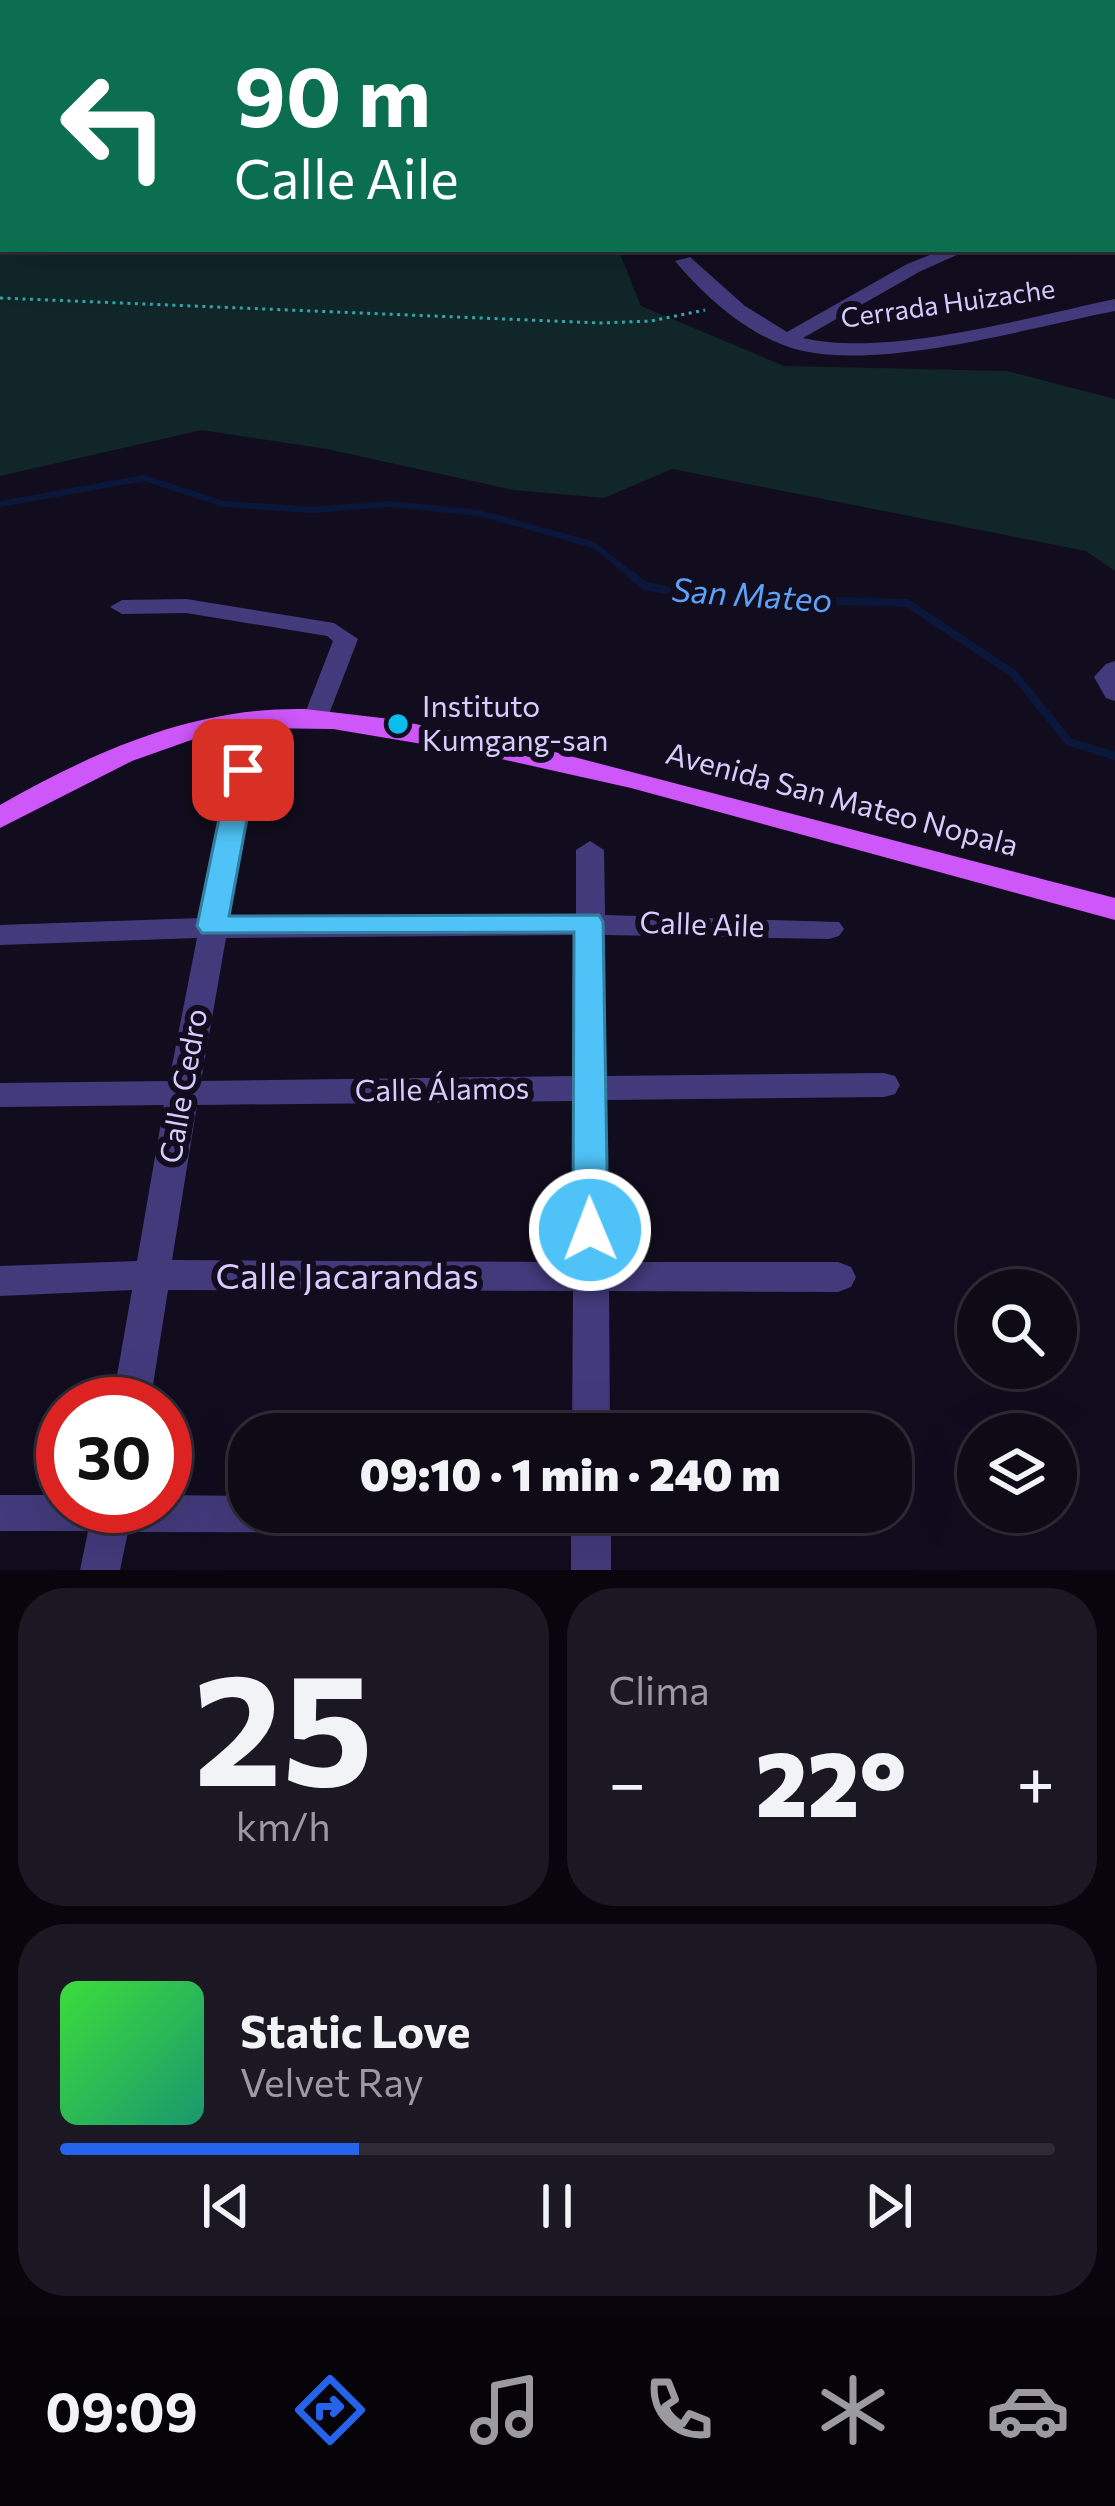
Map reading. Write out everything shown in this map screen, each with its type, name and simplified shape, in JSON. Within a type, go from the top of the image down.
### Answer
[{"type":"main road","name":"Avenida San Mateo Nopala","points":[[0,818],[130,748],[252,719],[315,721],[554,760],[1115,909]]},
{"type":"street","name":"Cerrada Huizache","points":[[788,339],[913,268],[953,252]]},
{"type":"street","name":"Cerrada Huizache","points":[[684,261],[728,305],[788,339],[823,349],[872,346],[1115,305]]},
{"type":"street","points":[[122,607],[186,606],[334,630],[346,639],[315,721]]},
{"type":"street","points":[[1115,670],[1107,677],[1115,693]]},
{"type":"street","name":"Calle Cedro","points":[[135,1377],[243,770]]},
{"type":"street","points":[[590,850],[591,1413]]},
{"type":"street","name":"Calle Aile","points":[[0,935],[212,926],[589,922],[829,929]]},
{"type":"street","name":"Calle Álamos","points":[[0,1095],[884,1085]]},
{"type":"street","name":"Calle Jacarandas","points":[[0,1281],[152,1275],[838,1277]]},
{"type":"street","points":[[192,1510],[228,1510]]},
{"type":"street","points":[[0,1513],[36,1512]]},
{"type":"street","points":[[100,1570],[108,1533]]},
{"type":"street","points":[[591,1533],[591,1570]]},
{"type":"path","points":[[0,298],[601,323],[651,321],[728,305]]},
{"type":"green space","points":[[0,252],[619,252],[641,306],[784,366],[1007,371],[1115,399],[1115,571],[1086,551],[672,469],[604,498],[513,490],[327,449],[202,430],[0,476]]},
{"type":"waterway","name":"San Mateo","points":[[0,504],[144,478],[224,504],[312,510],[390,504],[480,513],[594,545],[635,578]]},
{"type":"waterway","name":"San Mateo","points":[[631,575],[645,586],[703,597],[907,603],[1014,674],[1069,742],[1115,756]]},
{"type":"place","name":"Instituto Kumgang-san","points":[[398,724]]},
{"type":"route","points":[[243,770],[212,926],[589,922],[590,1230]]}]
